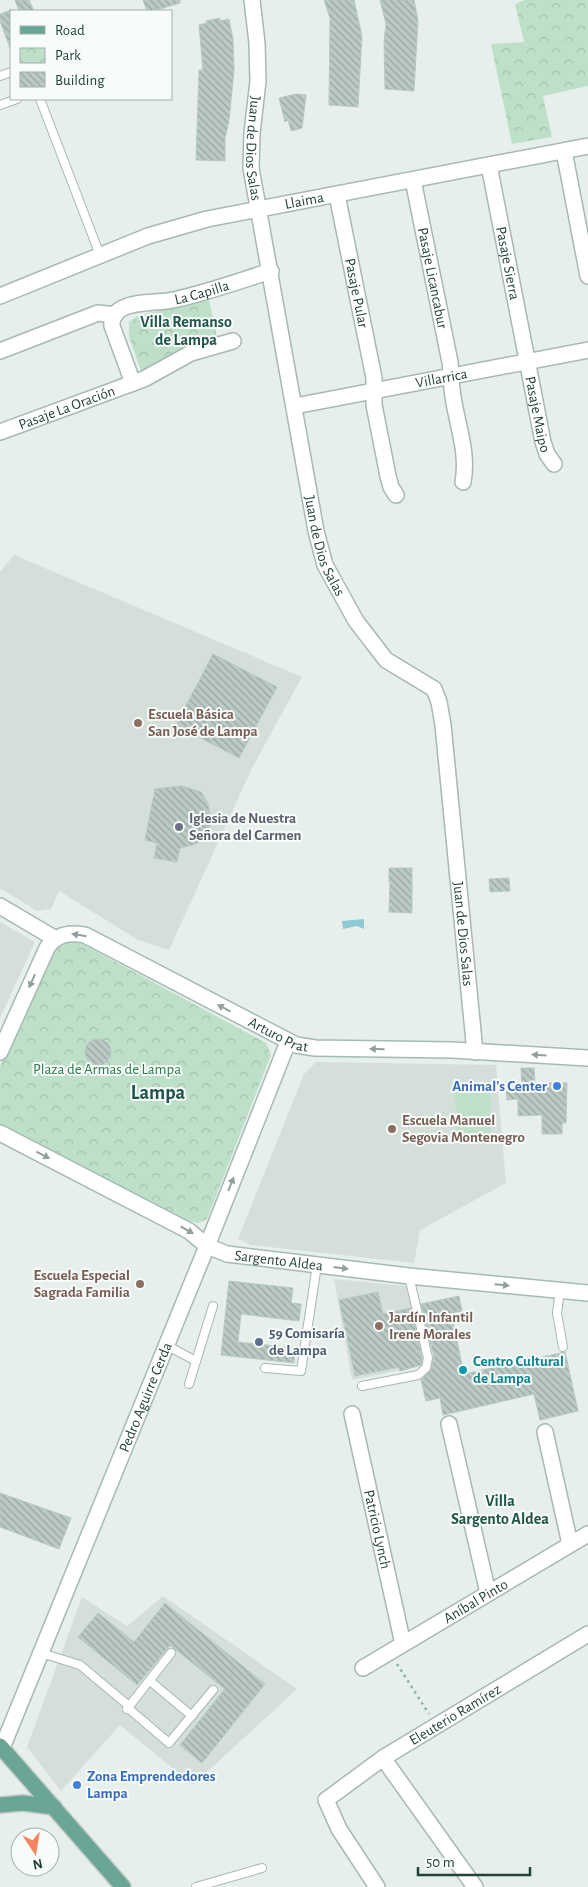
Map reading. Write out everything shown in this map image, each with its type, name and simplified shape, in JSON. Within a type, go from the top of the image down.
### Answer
[{"type":"main road","points":[[1,1749],[123,1887]]},
{"type":"main road","points":[[0,1805],[23,1803],[54,1807]]},
{"type":"street","name":"Juan de Dios Salas","points":[[252,0],[257,43],[258,80],[252,133],[251,168],[271,271],[316,531],[322,556],[331,578],[356,622],[386,660],[434,689],[439,702],[443,725],[476,1052]]},
{"type":"street","name":"Llaima","points":[[0,296],[148,236],[198,222],[588,146]]},
{"type":"street","points":[[564,150],[588,276]]},
{"type":"street","name":"Pasaje Sierra","points":[[489,165],[528,361]]},
{"type":"street","name":"Pasaje Licancabur","points":[[414,180],[450,362],[452,389],[465,454],[464,482]]},
{"type":"street","name":"Pasaje Pular","points":[[337,195],[374,378],[374,405],[388,476],[391,487],[396,495]]},
{"type":"street","name":"La Capilla","points":[[115,315],[128,306],[174,300],[271,271]]},
{"type":"street","points":[[0,351],[98,313],[115,315],[112,320],[112,326],[133,383]]},
{"type":"street","name":"Pasaje La Oración","points":[[0,432],[133,383],[154,374],[191,353],[233,341]]},
{"type":"street","name":"Villarrica","points":[[294,406],[588,350]]},
{"type":"street","name":"Pasaje Maipo","points":[[528,361],[545,448],[554,464]]},
{"type":"street","points":[[0,906],[54,938],[46,948],[0,1052]]},
{"type":"street","name":"Arturo Prat","points":[[54,938],[70,933],[86,935],[288,1042],[316,1048],[476,1052],[588,1058]]},
{"type":"street","name":"Pedro Aguirre Cerda","points":[[1,1749],[207,1246],[288,1042]]},
{"type":"street","name":"Sargento Aldea","points":[[0,1132],[189,1231],[207,1246],[227,1254],[409,1276],[588,1293]]},
{"type":"street","name":"Patricio Lynch","points":[[352,1414],[403,1644]]},
{"type":"street","points":[[449,1424],[488,1594]]},
{"type":"street","points":[[545,1432],[570,1544]]},
{"type":"street","name":"Aníbal Pinto","points":[[363,1668],[588,1534]]},
{"type":"street","name":"Eleuterio Ramírez","points":[[377,1887],[339,1829],[326,1800],[383,1758],[588,1634]]},
{"type":"street","points":[[383,1758],[475,1887]]},
{"type":"lane","points":[[0,105],[14,100]]},
{"type":"lane","points":[[40,100],[100,255]]},
{"type":"lane","points":[[265,1368],[301,1371],[317,1265]]},
{"type":"lane","points":[[362,1386],[418,1375],[426,1368],[428,1358],[409,1276]]},
{"type":"lane","points":[[560,1290],[557,1313],[563,1347]]},
{"type":"lane","points":[[189,1384],[213,1306]]},
{"type":"lane","points":[[166,1345],[196,1361]]},
{"type":"lane","points":[[41,1653],[80,1665],[127,1709],[169,1743],[213,1690]]},
{"type":"lane","points":[[127,1709],[171,1653]]},
{"type":"lane","points":[[150,1681],[192,1716]]},
{"type":"lane","points":[[196,1887],[262,1868]]},
{"type":"path","points":[[389,1653],[436,1726]]},
{"type":"shaded area","name":"Escuela Básica San José de Lampa","points":[[14,555],[302,677],[252,768],[169,950],[138,940],[59,891],[51,909],[37,911],[0,888],[0,572]]},
{"type":"shaded area","points":[[0,922],[35,942],[0,1018]]},
{"type":"shaded area","name":"Escuela Manuel Segovia Montenegro","points":[[316,1062],[496,1065],[506,1183],[420,1230],[414,1263],[251,1245],[238,1239],[304,1074]]},
{"type":"shaded area","name":"Jardín Infantil Irene Morales","points":[[334,1279],[407,1286],[425,1365],[352,1380]]},
{"type":"shaded area","points":[[163,1596],[297,1689],[193,1785],[120,1725],[61,1791],[27,1747],[82,1597],[127,1626]]},
{"type":"green space","points":[[525,0],[588,0],[588,86],[543,96],[552,137],[512,144],[491,44],[524,42],[515,4]]},
{"type":"green space","points":[[209,300],[217,337],[175,351],[158,364],[141,371],[129,337],[129,322],[140,315]]},
{"type":"green space","name":"Plaza de Armas de Lampa","points":[[77,941],[266,1043],[271,1055],[207,1219],[199,1223],[184,1220],[0,1125],[0,1066],[53,951],[64,942]]},
{"type":"green space","points":[[490,1086],[491,1143],[457,1144],[455,1087]]},
{"type":"water","points":[[364,919],[364,929],[357,926],[343,929],[342,921]]},
{"type":"building","points":[[15,0],[29,0],[34,10],[19,10]]},
{"type":"building","points":[[143,0],[180,0],[180,3],[156,10],[147,10]]},
{"type":"building","points":[[324,0],[354,0],[362,36],[358,107],[329,105],[330,18]]},
{"type":"building","points":[[380,0],[414,0],[418,20],[414,91],[385,89],[384,41],[386,24]]},
{"type":"building","points":[[10,10],[10,48],[0,21],[0,14]]},
{"type":"building","points":[[220,18],[220,21],[229,19],[233,39],[234,71],[225,139],[225,161],[196,160],[199,70],[203,70],[199,25],[207,23],[206,21]]},
{"type":"building","points":[[296,94],[306,95],[302,128],[291,131],[288,120],[285,122],[279,98]]},
{"type":"building","points":[[213,654],[277,687],[239,758],[176,725]]},
{"type":"building","name":"Iglesia de Nuestra Señora del Carmen","points":[[182,786],[201,792],[208,804],[211,819],[208,835],[196,844],[180,848],[177,862],[154,858],[157,843],[145,840],[155,789]]},
{"type":"building","points":[[389,868],[412,868],[412,913],[389,912]]},
{"type":"building","points":[[509,878],[510,891],[490,892],[489,879]]},
{"type":"building","points":[[98,1039],[107,1043],[111,1052],[107,1061],[98,1065],[89,1061],[85,1052],[89,1043]]},
{"type":"building","points":[[521,1068],[534,1068],[535,1083],[567,1083],[566,1123],[562,1123],[562,1134],[542,1134],[542,1115],[518,1116],[518,1099],[507,1100],[506,1088],[522,1087]]},
{"type":"building","points":[[229,1281],[293,1288],[291,1303],[301,1304],[299,1321],[241,1314],[238,1342],[295,1348],[294,1363],[221,1355]]},
{"type":"building","name":"Jardín Infantil Irene Morales","points":[[378,1292],[383,1314],[411,1308],[422,1358],[421,1365],[400,1371],[399,1367],[355,1376],[339,1300]]},
{"type":"building","points":[[459,1296],[462,1311],[451,1313],[464,1374],[565,1352],[578,1411],[540,1420],[534,1394],[443,1415],[440,1398],[426,1401],[421,1380],[431,1370],[434,1357],[421,1304]]},
{"type":"building","points":[[0,1493],[71,1518],[59,1549],[0,1527]]},
{"type":"building","points":[[165,1603],[265,1684],[202,1763],[180,1745],[225,1689],[170,1645],[137,1685],[78,1637],[98,1613],[134,1642]]},
{"type":"place","name":"Escuela Básica San José de Lampa","points":[[138,723]]},
{"type":"place","name":"Iglesia de Nuestra Señora del Carmen","points":[[179,827]]},
{"type":"place","name":"Animal's Center","points":[[557,1086]]},
{"type":"place","name":"Escuela Manuel Segovia Montenegro","points":[[392,1129]]},
{"type":"place","name":"Escuela Especial Sagrada Familia","points":[[140,1284]]},
{"type":"place","name":"Jardín Infantil Irene Morales","points":[[379,1326]]},
{"type":"place","name":"59 Comisaría de Lampa","points":[[259,1342]]},
{"type":"place","name":"Centro Cultural de Lampa","points":[[463,1370]]},
{"type":"place","name":"Zona Emprendedores Lampa","points":[[77,1785]]},
{"type":"district","name":"Villa Remanso de Lampa","points":[[186,330]]},
{"type":"district","name":"Lampa","points":[[158,1092]]},
{"type":"district","name":"Villa Sargento Aldea","points":[[500,1509]]}]
